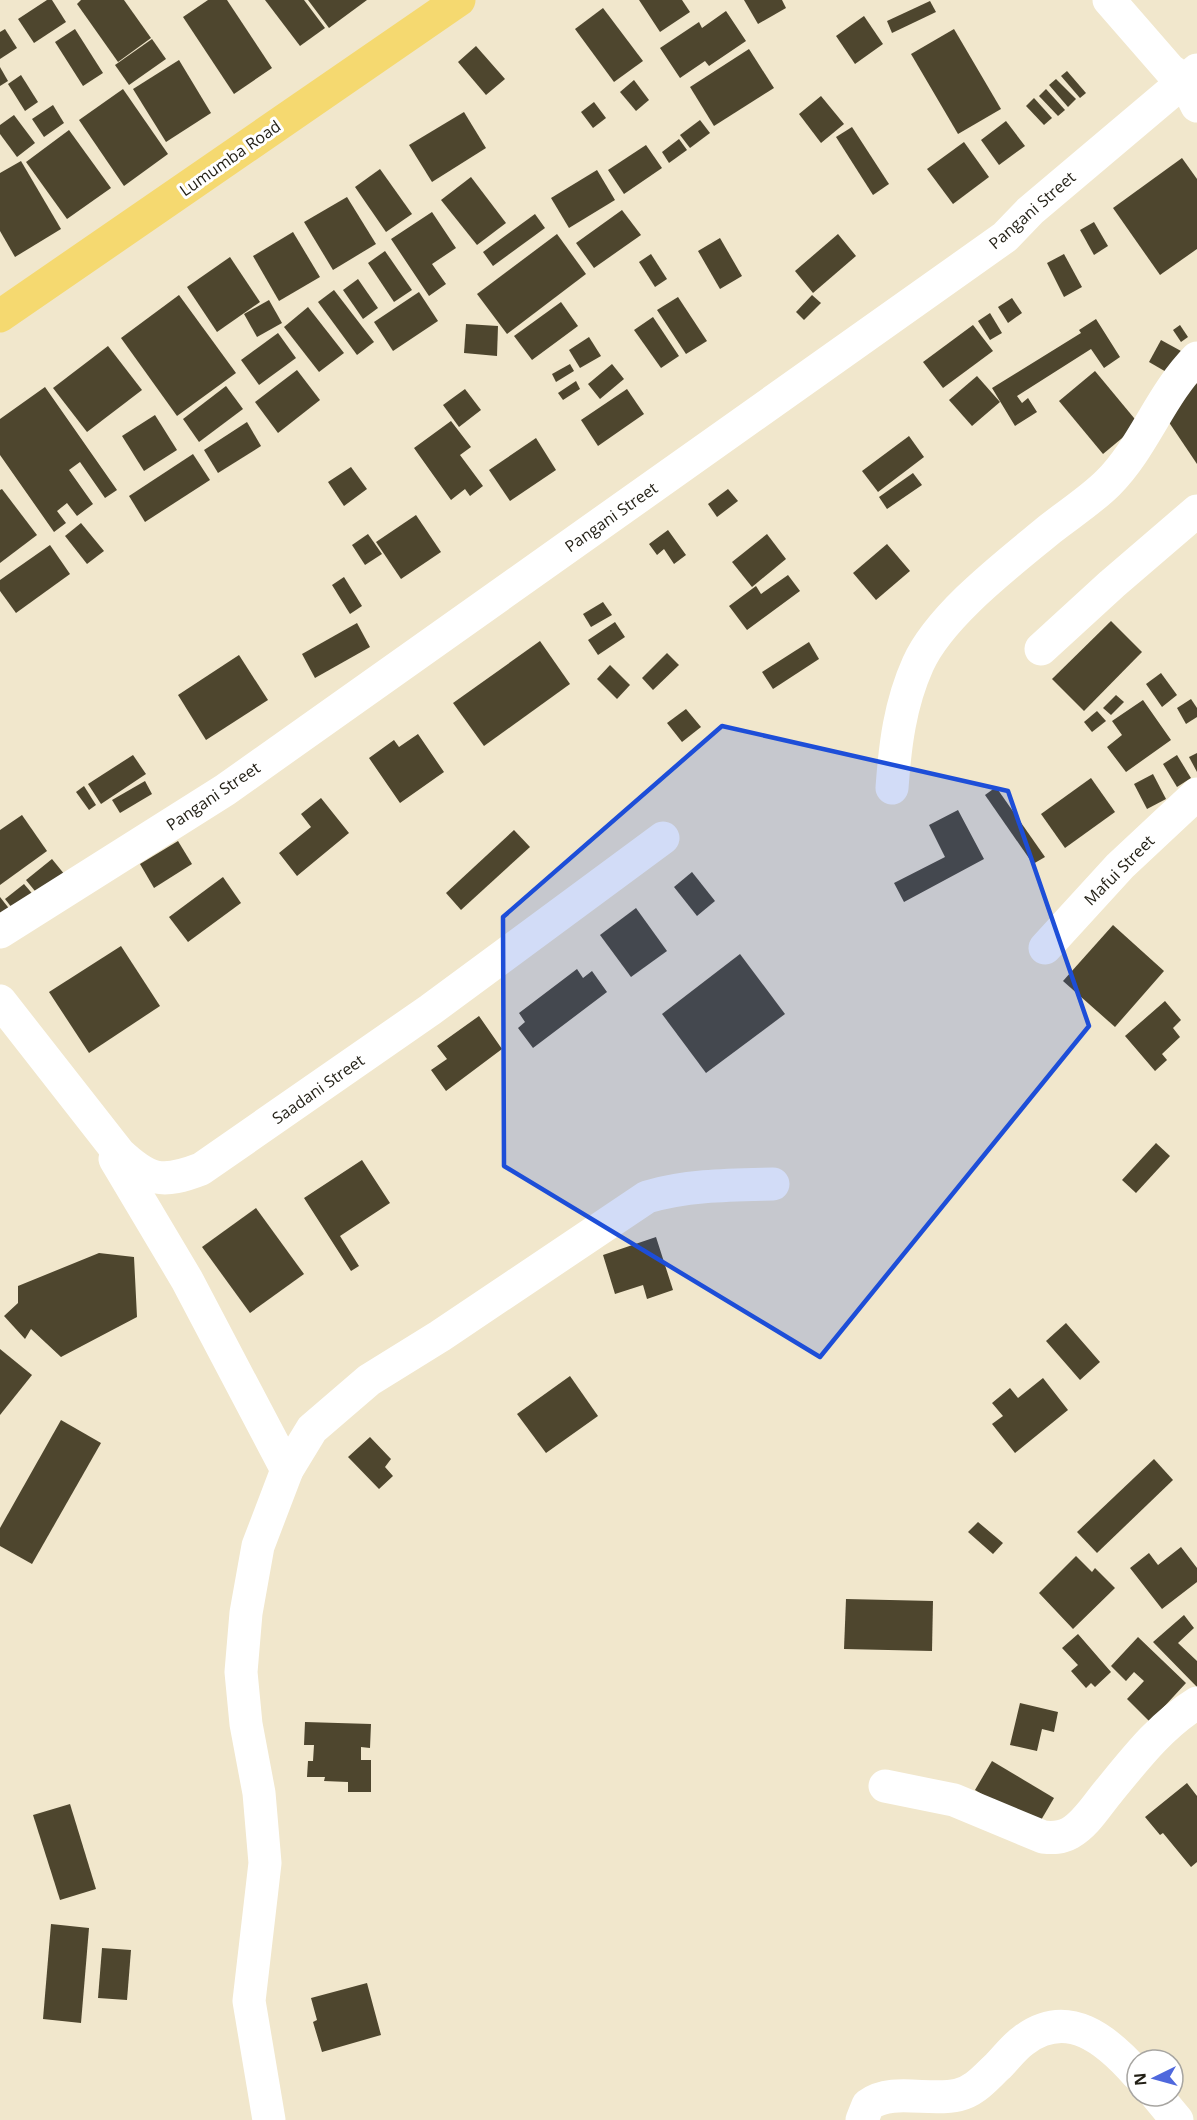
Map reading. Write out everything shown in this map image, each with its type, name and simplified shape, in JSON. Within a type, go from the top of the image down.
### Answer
[{"type":"main road","name":"Lumumba Road","points":[[0,316],[459,0]]},
{"type":"street","points":[[1109,0],[1170,70],[1193,85]]},
{"type":"street","name":"Pangani Street","points":[[0,932],[225,790],[1005,237],[1030,211],[1193,85]]},
{"type":"street","points":[[892,788],[895,741],[905,701],[918,663],[943,626],[1006,565],[1108,483],[1135,448],[1174,382],[1197,358]]},
{"type":"street","points":[[1041,649],[1197,511]]},
{"type":"street","name":"Mafui Street","points":[[1045,948],[1120,866],[1197,794]]},
{"type":"street","name":"Saadani Street","points":[[0,1001],[93,1124],[119,1153],[141,1174],[170,1178],[201,1169],[430,1010],[663,838]]},
{"type":"street","points":[[93,1124],[187,1280],[287,1470]]},
{"type":"street","points":[[269,2120],[249,2001],[265,1863],[259,1793],[246,1724],[241,1672],[246,1613],[258,1546],[287,1470],[312,1430],[369,1380],[449,1330],[647,1197],[667,1191],[772,1184]]},
{"type":"street","points":[[885,1786],[954,1800],[1043,1837],[1058,1838],[1071,1832],[1084,1820],[1142,1750],[1178,1714],[1197,1702]]},
{"type":"street","points":[[862,2120],[868,2105],[885,2097],[953,2096],[969,2091],[1024,2040],[1045,2029],[1062,2026],[1088,2032],[1125,2063]]},
{"type":"street","points":[[1168,2108],[1178,2120]]},
{"type":"highlighted area","points":[[722,726],[1008,791],[1089,1026],[820,1357],[504,1166],[503,917]]},
{"type":"building","points":[[47,0],[52,0],[66,22],[34,43],[18,19]]},
{"type":"building","points":[[81,0],[124,0],[151,38],[118,62],[77,4]]},
{"type":"building","points":[[208,0],[227,0],[272,68],[234,94],[183,17]]},
{"type":"building","points":[[265,0],[304,0],[325,28],[300,46]]},
{"type":"building","points":[[308,0],[367,0],[329,28]]},
{"type":"building","points":[[639,0],[682,0],[690,12],[660,32]]},
{"type":"building","points":[[744,0],[782,0],[786,8],[758,24]]},
{"type":"building","points":[[930,1],[936,12],[892,33],[887,21]]},
{"type":"building","points":[[603,8],[643,61],[614,82],[575,29]]},
{"type":"building","points":[[726,11],[746,41],[709,66],[705,61],[680,78],[660,48],[699,22],[702,28]]},
{"type":"building","points":[[864,16],[883,44],[855,64],[836,36]]},
{"type":"building","points":[[5,29],[17,48],[0,59],[0,32]]},
{"type":"building","points":[[75,29],[103,73],[83,86],[55,42]]},
{"type":"building","points":[[954,29],[1001,109],[958,134],[911,54]]},
{"type":"building","points":[[152,39],[166,59],[129,85],[115,65]]},
{"type":"building","points":[[476,46],[505,79],[486,95],[458,62]]},
{"type":"building","points":[[749,49],[774,88],[714,126],[690,87]]},
{"type":"building","points":[[179,60],[211,113],[166,142],[133,89]]},
{"type":"building","points":[[0,67],[8,81],[0,86]]},
{"type":"building","points":[[1067,71],[1086,93],[1080,98],[1061,76]]},
{"type":"building","points":[[21,75],[38,102],[25,111],[8,84]]},
{"type":"building","points":[[1056,79],[1076,99],[1068,107],[1049,85]]},
{"type":"building","points":[[634,80],[649,100],[636,111],[620,92]]},
{"type":"building","points":[[123,89],[168,154],[124,186],[79,120]]},
{"type":"building","points":[[1046,89],[1065,110],[1058,116],[1039,96]]},
{"type":"building","points":[[821,96],[844,124],[821,143],[799,114]]},
{"type":"building","points":[[1034,98],[1052,118],[1044,125],[1026,106]]},
{"type":"building","points":[[594,102],[606,118],[593,128],[581,112]]},
{"type":"building","points":[[53,105],[64,123],[44,137],[32,119]]},
{"type":"building","points":[[464,112],[486,148],[432,182],[409,145]]},
{"type":"building","points":[[14,115],[35,143],[17,157],[0,134],[0,125]]},
{"type":"building","points":[[700,120],[710,133],[690,148],[680,135]]},
{"type":"building","points":[[1006,121],[1025,146],[999,165],[981,140]]},
{"type":"building","points":[[852,127],[889,184],[873,195],[836,137]]},
{"type":"building","points":[[69,130],[111,188],[67,219],[26,162]]},
{"type":"building","points":[[679,139],[687,150],[669,163],[662,152]]},
{"type":"building","points":[[964,142],[989,177],[953,204],[927,169]]},
{"type":"building","points":[[646,145],[662,168],[624,194],[608,170]]},
{"type":"building","points":[[1182,158],[1197,179],[1197,249],[1160,275],[1113,208]]},
{"type":"building","points":[[21,161],[61,229],[15,257],[0,231],[0,173]]},
{"type":"building","points":[[380,169],[412,214],[386,232],[355,187]]},
{"type":"building","points":[[597,170],[615,200],[569,228],[551,198]]},
{"type":"building","points":[[471,177],[506,223],[477,245],[441,200]]},
{"type":"building","points":[[347,197],[376,244],[333,270],[304,222]]},
{"type":"building","points":[[622,210],[641,235],[594,268],[576,243]]},
{"type":"building","points":[[432,212],[456,248],[432,264],[446,284],[429,296],[391,239]]},
{"type":"building","points":[[535,214],[545,228],[493,266],[483,252]]},
{"type":"building","points":[[1094,222],[1108,246],[1094,255],[1080,230]]},
{"type":"building","points":[[293,232],[320,277],[279,301],[253,256]]},
{"type":"building","points":[[557,234],[586,274],[507,334],[477,294]]},
{"type":"building","points":[[838,234],[856,256],[813,293],[795,271]]},
{"type":"building","points":[[720,238],[742,276],[720,289],[698,251]]},
{"type":"building","points":[[385,251],[412,290],[394,302],[368,263]]},
{"type":"building","points":[[651,254],[667,279],[655,287],[639,262]]},
{"type":"building","points":[[1064,254],[1082,287],[1064,297],[1047,263]]},
{"type":"building","points":[[230,257],[260,302],[217,332],[187,287]]},
{"type":"building","points":[[358,279],[378,308],[363,319],[343,290]]},
{"type":"building","points":[[334,290],[374,342],[357,355],[318,302]]},
{"type":"building","points":[[419,292],[438,321],[393,351],[374,322]]},
{"type":"building","points":[[179,295],[236,373],[177,416],[121,338]]},
{"type":"building","points":[[812,295],[821,303],[804,320],[796,312]]},
{"type":"building","points":[[678,297],[707,341],[686,354],[657,310]]},
{"type":"building","points":[[1012,298],[1022,313],[1008,323],[998,307]]},
{"type":"building","points":[[269,300],[282,323],[257,337],[244,314]]},
{"type":"building","points":[[561,302],[578,326],[532,360],[514,336]]},
{"type":"building","points":[[308,307],[344,353],[319,372],[284,327]]},
{"type":"building","points":[[990,313],[1002,333],[990,340],[978,321]]},
{"type":"building","points":[[653,317],[679,356],[661,368],[634,330]]},
{"type":"building","points":[[1096,319],[1120,357],[1104,368],[1091,349],[1017,396],[1022,403],[1028,398],[1037,412],[1015,426],[992,388],[1081,333],[1079,330]]},
{"type":"building","points":[[466,324],[498,326],[497,356],[464,353]]},
{"type":"building","points":[[973,325],[993,351],[943,388],[923,362]]},
{"type":"building","points":[[1180,325],[1188,337],[1181,342],[1173,330]]},
{"type":"building","points":[[278,333],[296,358],[259,385],[241,360]]},
{"type":"building","points":[[589,337],[601,356],[580,368],[569,350]]},
{"type":"building","points":[[1161,340],[1181,351],[1168,373],[1149,362]]},
{"type":"building","points":[[108,346],[142,390],[87,432],[53,388]]},
{"type":"building","points":[[570,364],[574,371],[556,382],[552,374]]},
{"type":"building","points":[[612,364],[624,379],[600,399],[588,384]]},
{"type":"building","points":[[297,370],[320,400],[278,433],[255,402]]},
{"type":"building","points":[[1095,371],[1139,424],[1103,454],[1059,401]]},
{"type":"building","points":[[977,376],[1000,402],[972,426],[949,400]]},
{"type":"building","points":[[576,381],[580,389],[563,400],[558,393]]},
{"type":"building","points":[[1197,383],[1197,464],[1160,409]]},
{"type":"building","points":[[226,386],[243,409],[199,442],[183,419]]},
{"type":"building","points":[[45,387],[117,490],[105,498],[80,462],[69,470],[93,504],[77,516],[67,503],[57,511],[66,523],[54,532],[0,455],[0,419]]},
{"type":"building","points":[[465,389],[481,410],[459,427],[443,405]]},
{"type":"building","points":[[627,389],[644,414],[598,446],[581,420]]},
{"type":"building","points":[[155,415],[177,450],[144,471],[122,436]]},
{"type":"building","points":[[451,421],[471,447],[460,455],[483,486],[470,496],[465,489],[451,500],[414,448]]},
{"type":"building","points":[[247,422],[261,446],[218,473],[204,450]]},
{"type":"building","points":[[909,436],[924,457],[878,492],[862,471]]},
{"type":"building","points":[[536,438],[556,470],[510,501],[489,470]]},
{"type":"building","points":[[193,454],[210,480],[145,522],[129,496]]},
{"type":"building","points":[[351,467],[367,489],[344,506],[328,482]]},
{"type":"building","points":[[913,473],[922,485],[887,509],[879,497]]},
{"type":"building","points":[[2,489],[37,535],[0,563],[0,490]]},
{"type":"building","points":[[728,489],[738,501],[717,517],[708,504]]},
{"type":"building","points":[[416,515],[441,552],[401,579],[376,542]]},
{"type":"building","points":[[81,523],[104,551],[87,564],[65,536]]},
{"type":"building","points":[[668,530],[686,555],[674,564],[664,549],[657,555],[649,544]]},
{"type":"building","points":[[368,534],[382,554],[365,565],[352,545]]},
{"type":"building","points":[[767,534],[786,559],[752,587],[732,562]]},
{"type":"building","points":[[887,544],[910,571],[876,600],[853,573]]},
{"type":"building","points":[[50,545],[70,574],[16,613],[0,591],[0,580]]},
{"type":"building","points":[[788,575],[800,591],[747,630],[729,606],[756,586],[761,594]]},
{"type":"building","points":[[344,577],[362,606],[350,614],[332,585]]},
{"type":"building","points":[[603,602],[612,615],[591,627],[583,614]]},
{"type":"building","points":[[1111,621],[1142,652],[1084,711],[1052,679]]},
{"type":"building","points":[[615,622],[625,637],[598,655],[588,640]]},
{"type":"building","points":[[357,623],[370,647],[315,678],[302,654]]},
{"type":"building","points":[[540,641],[570,684],[484,746],[453,703]]},
{"type":"building","points":[[809,642],[819,659],[773,689],[762,672]]},
{"type":"building","points":[[667,653],[679,665],[653,690],[642,678]]},
{"type":"building","points":[[239,655],[268,700],[206,740],[178,695]]},
{"type":"building","points":[[610,665],[630,685],[617,699],[597,679]]},
{"type":"building","points":[[1161,673],[1177,695],[1162,707],[1146,684]]},
{"type":"building","points":[[1116,695],[1124,702],[1111,715],[1103,708]]},
{"type":"building","points":[[1191,699],[1197,708],[1197,717],[1186,724],[1177,708]]},
{"type":"building","points":[[1143,700],[1171,740],[1126,772],[1107,747],[1122,735],[1112,721]]},
{"type":"building","points":[[686,709],[701,727],[682,742],[667,723]]},
{"type":"building","points":[[1097,711],[1106,721],[1092,732],[1084,722]]},
{"type":"building","points":[[418,734],[444,772],[400,803],[369,758],[394,740],[399,747]]},
{"type":"building","points":[[1197,753],[1197,772],[1189,757]]},
{"type":"building","points":[[133,755],[146,774],[101,804],[88,784]]},
{"type":"building","points":[[1177,755],[1191,778],[1177,787],[1163,764]]},
{"type":"building","points":[[1153,774],[1166,799],[1147,809],[1134,784]]},
{"type":"building","points":[[1091,778],[1115,812],[1065,848],[1041,814]]},
{"type":"building","points":[[145,781],[152,794],[120,813],[112,800]]},
{"type":"building","points":[[84,786],[96,805],[89,810],[76,792]]},
{"type":"building","points":[[996,787],[1045,857],[1033,864],[985,795]]},
{"type":"building","points":[[321,798],[349,833],[297,876],[279,853],[311,827],[301,814]]},
{"type":"building","points":[[958,810],[984,859],[904,902],[894,883],[945,857],[929,825]]},
{"type":"building","points":[[22,815],[47,851],[0,885],[0,830]]},
{"type":"building","points":[[514,830],[530,847],[461,910],[446,893]]},
{"type":"building","points":[[178,841],[192,864],[154,888],[140,864]]},
{"type":"building","points":[[52,859],[65,875],[39,896],[26,880]]},
{"type":"building","points":[[692,872],[715,901],[697,916],[674,887]]},
{"type":"building","points":[[223,877],[241,903],[188,942],[169,917]]},
{"type":"building","points":[[24,884],[36,898],[16,913],[5,899]]},
{"type":"building","points":[[0,897],[11,911],[0,919]]},
{"type":"building","points":[[636,908],[667,951],[631,977],[600,935]]},
{"type":"building","points":[[1113,925],[1164,971],[1115,1027],[1063,981]]},
{"type":"building","points":[[121,946],[160,1006],[89,1053],[49,992]]},
{"type":"building","points":[[740,954],[785,1014],[706,1073],[662,1014]]},
{"type":"building","points":[[577,969],[583,978],[592,971],[607,992],[533,1048],[518,1028],[525,1022],[519,1013]]},
{"type":"building","points":[[1165,1001],[1181,1020],[1173,1028],[1180,1037],[1162,1054],[1167,1060],[1155,1071],[1125,1036]]},
{"type":"building","points":[[479,1016],[502,1049],[446,1091],[431,1070],[447,1059],[437,1046]]},
{"type":"building","points":[[1156,1143],[1170,1156],[1136,1193],[1122,1180]]},
{"type":"building","points":[[362,1160],[390,1203],[340,1236],[359,1266],[351,1271],[304,1198]]},
{"type":"building","points":[[256,1208],[304,1274],[250,1313],[202,1247]]},
{"type":"building","points":[[656,1237],[673,1290],[647,1299],[643,1285],[615,1294],[603,1255]]},
{"type":"building","points":[[99,1253],[134,1257],[137,1317],[61,1357],[31,1329],[25,1339],[4,1316],[18,1303],[18,1286]]},
{"type":"building","points":[[1066,1323],[1100,1362],[1080,1380],[1046,1341]]},
{"type":"building","points":[[0,1349],[32,1375],[0,1415]]},
{"type":"building","points":[[570,1376],[598,1416],[546,1453],[517,1414]]},
{"type":"building","points":[[1043,1378],[1068,1410],[1015,1453],[992,1424],[1003,1416],[992,1403],[1010,1388],[1018,1398]]},
{"type":"building","points":[[61,1420],[101,1443],[32,1564],[0,1546],[0,1528]]},
{"type":"building","points":[[370,1437],[391,1459],[385,1467],[393,1476],[379,1489],[348,1457]]},
{"type":"building","points":[[1154,1459],[1173,1480],[1097,1553],[1077,1532]]},
{"type":"building","points":[[978,1522],[1003,1543],[993,1554],[968,1532]]},
{"type":"building","points":[[1181,1547],[1197,1568],[1197,1582],[1162,1609],[1130,1568],[1149,1553],[1158,1565]]},
{"type":"building","points":[[1076,1556],[1092,1572],[1095,1568],[1115,1588],[1073,1629],[1039,1593]]},
{"type":"building","points":[[846,1599],[933,1601],[932,1651],[844,1649]]},
{"type":"building","points":[[1184,1615],[1194,1628],[1178,1643],[1197,1661],[1197,1687],[1153,1642]]},
{"type":"building","points":[[1078,1634],[1111,1672],[1095,1687],[1091,1683],[1086,1688],[1071,1671],[1078,1665],[1062,1648]]},
{"type":"building","points":[[1138,1637],[1186,1683],[1150,1722],[1127,1699],[1144,1681],[1134,1672],[1126,1681],[1111,1666]]},
{"type":"building","points":[[1020,1703],[1058,1712],[1054,1732],[1042,1729],[1037,1751],[1010,1745]]},
{"type":"building","points":[[305,1722],[371,1724],[370,1748],[361,1747],[361,1760],[371,1760],[371,1792],[348,1792],[348,1782],[324,1781],[325,1777],[307,1777],[308,1761],[313,1761],[314,1745],[304,1745]]},
{"type":"building","points":[[992,1761],[1054,1798],[1037,1827],[975,1790]]},
{"type":"building","points":[[1187,1783],[1197,1796],[1197,1862],[1191,1867],[1163,1833],[1160,1835],[1145,1817]]},
{"type":"building","points":[[70,1804],[96,1889],[60,1900],[33,1815]]},
{"type":"building","points":[[51,1924],[89,1928],[81,2023],[43,2019]]},
{"type":"building","points":[[102,1948],[131,1950],[127,2000],[98,1998]]},
{"type":"building","points":[[367,1983],[381,2035],[322,2052],[313,2022],[317,2020],[311,1998]]}]
